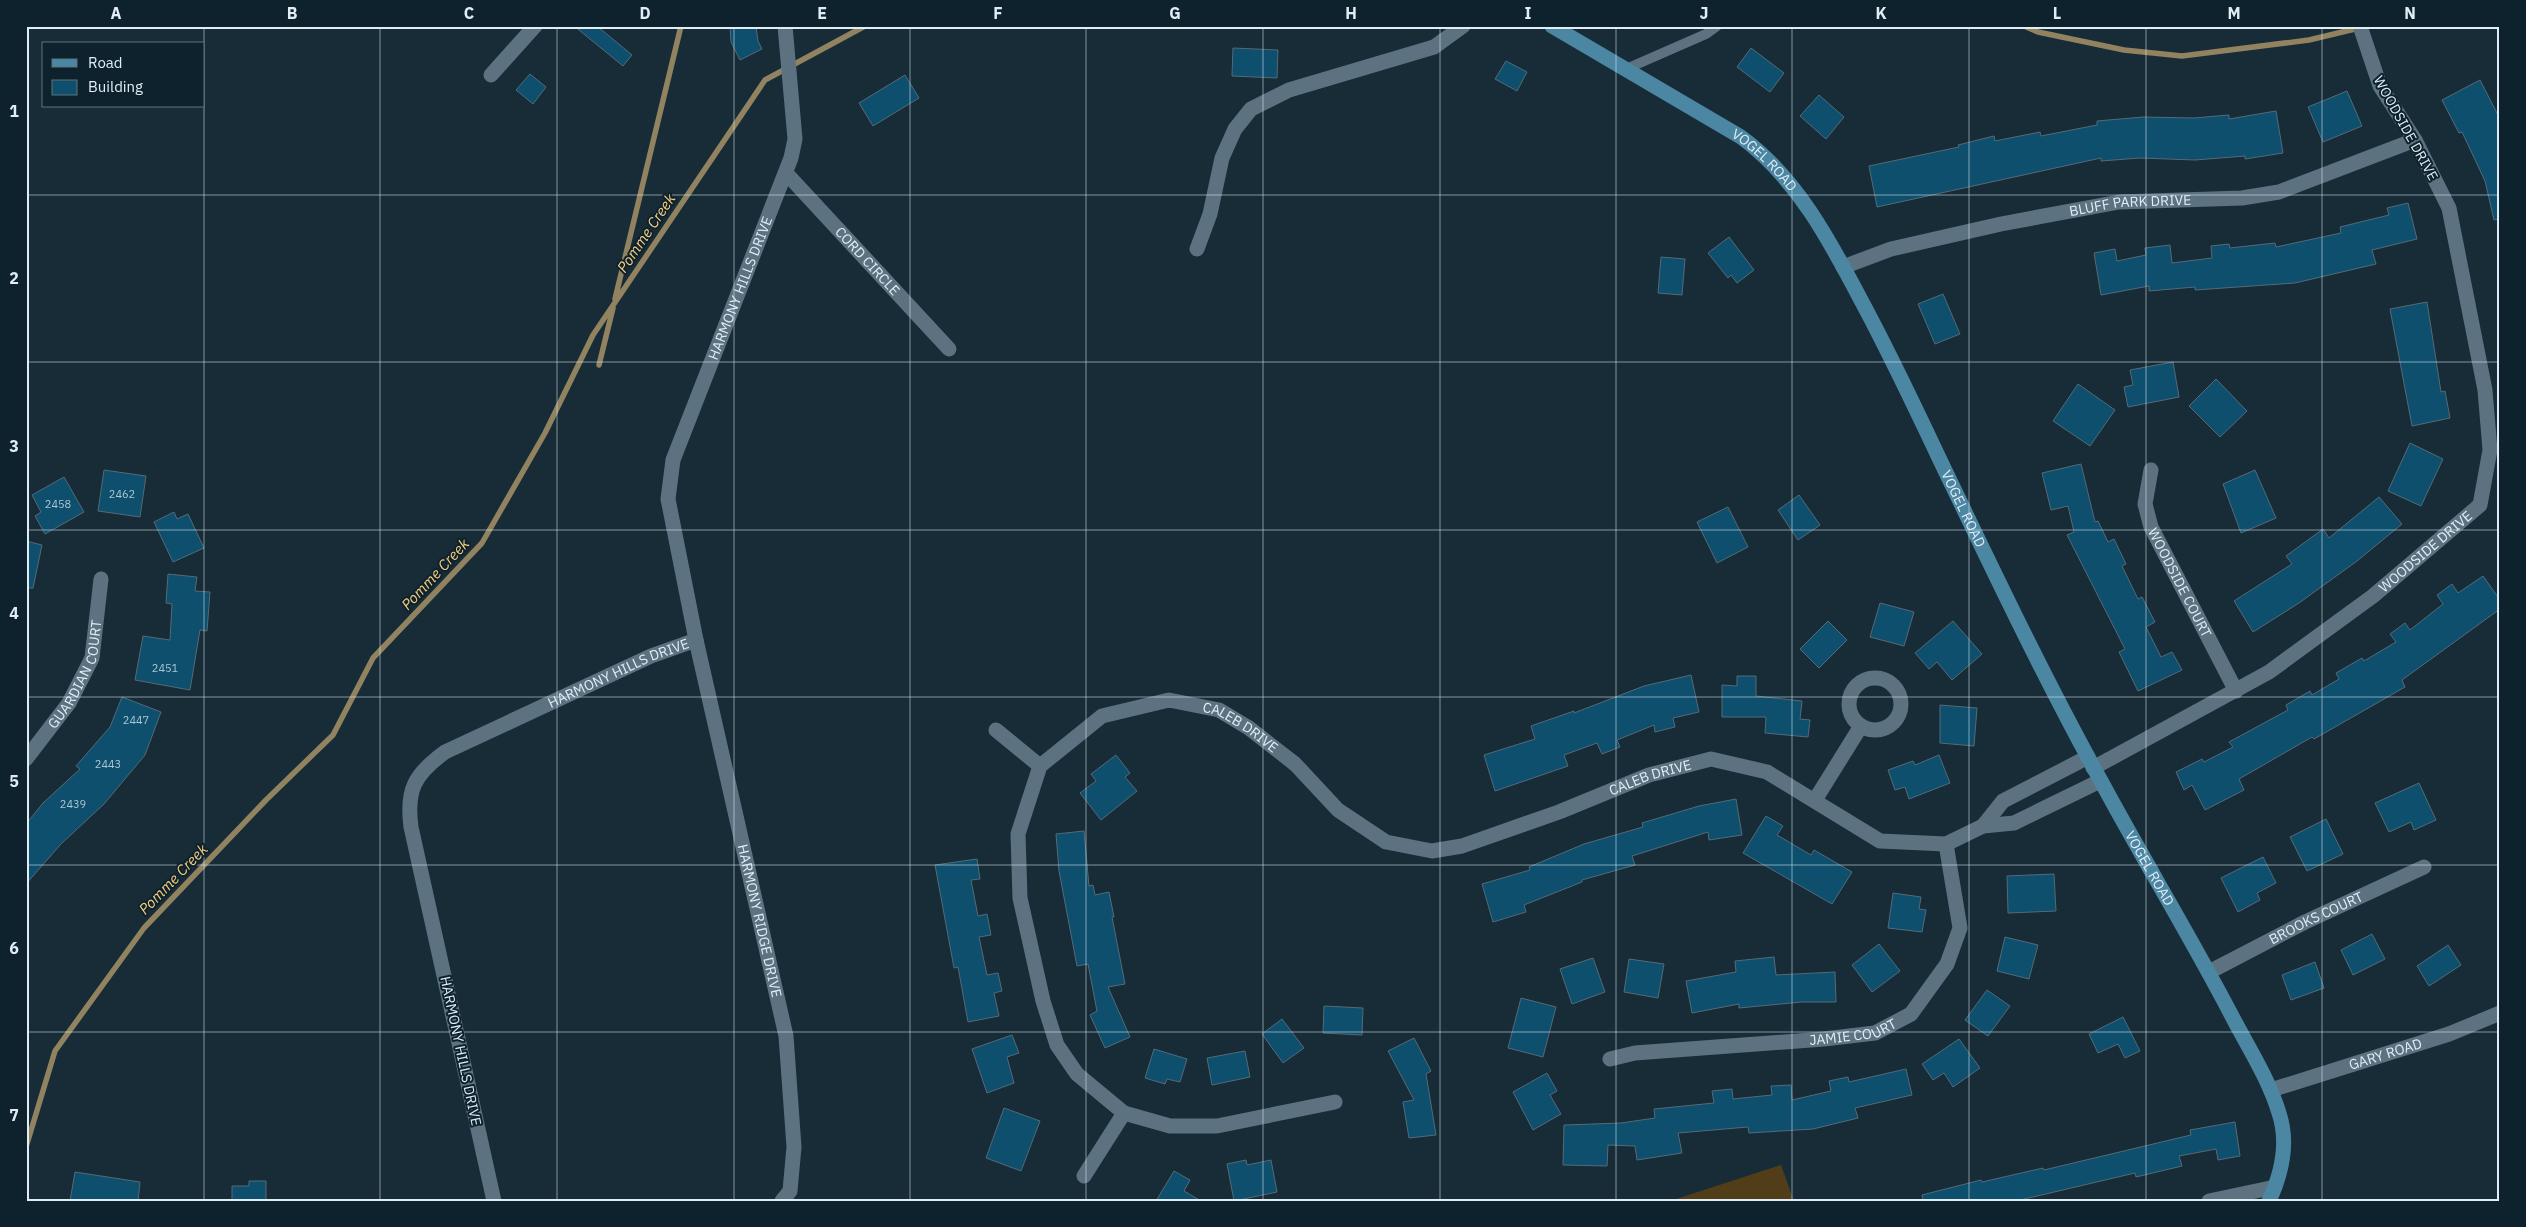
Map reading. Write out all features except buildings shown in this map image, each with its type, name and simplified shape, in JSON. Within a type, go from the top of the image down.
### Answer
[{"type":"street","points":[[491,75],[535,26]]},
{"type":"street","name":"HARMONY HILLS DRIVE","points":[[494,1201],[411,827],[410,799],[415,779],[429,764],[445,752],[651,656],[696,640],[668,499],[673,460],[786,173],[795,139],[785,26]]},
{"type":"street","points":[[1197,249],[1210,214],[1222,158],[1235,129],[1251,109],[1289,90],[1434,46],[1463,26]]},
{"type":"street","name":"VOGEL ROAD","points":[[1552,26],[1741,137],[1763,153],[1794,186],[1843,267],[1893,360],[1992,569],[2094,768],[2209,972],[2270,1090],[2280,1114],[2284,1136],[2282,1164],[2272,1194]]},
{"type":"street","name":"WOODSIDE DRIVE","points":[[2094,768],[2269,672],[2373,596],[2480,505],[2490,450],[2485,390],[2449,208],[2415,140],[2380,86],[2360,26]]},
{"type":"street","name":"BLUFF PARK DRIVE","points":[[1843,267],[1891,249],[2000,224],[2119,202],[2242,198],[2279,192],[2415,140]]},
{"type":"street","name":"CORD CIRCLE","points":[[786,173],[950,349]]},
{"type":"street","name":"WOODSIDE COURT","points":[[2152,470],[2145,504],[2151,527],[2236,691]]},
{"type":"street","name":"GUARDIAN COURT","points":[[26,759],[69,703],[92,658],[101,579]]},
{"type":"street","name":"HARMONY RIDGE DRIVE","points":[[696,640],[786,1036],[794,1147],[790,1191],[782,1201]]},
{"type":"street","name":"CALEB DRIVE","points":[[1040,766],[1102,716],[1169,700],[1219,710],[1249,728],[1295,764],[1338,810],[1386,842],[1432,851],[1462,846],[1559,812],[1649,775],[1711,759],[1766,772],[1880,841],[1946,844],[1983,826],[2014,823],[2094,768]]},
{"type":"street","points":[[1815,800],[1861,726]]},
{"type":"street","points":[[996,730],[1040,766],[1018,834],[1020,898],[1043,1001],[1057,1045],[1077,1074],[1124,1113],[1170,1126],[1217,1126],[1335,1102]]},
{"type":"street","name":"CALEB DRIVE","points":[[1983,826],[2003,802],[2094,768]]},
{"type":"street","name":"JAMIE COURT","points":[[1610,1059],[1635,1053],[1824,1039],[1875,1033],[1911,1014],[1946,964],[1960,928],[1946,844]]},
{"type":"street","name":"BROOKS COURT","points":[[2209,972],[2305,922],[2424,867]]},
{"type":"street","name":"GARY ROAD","points":[[2270,1090],[2449,1034],[2500,1013]]},
{"type":"street","points":[[1084,1176],[1124,1113]]},
{"type":"street","points":[[2209,1201],[2272,1194]]},
{"type":"lane","points":[[1626,70],[1706,34],[1717,26]]},
{"type":"shaded area","points":[[1781,1165],[1794,1201],[1670,1201]]},
{"type":"waterway","points":[[615,299],[681,26]]},
{"type":"waterway","name":"Pomme Creek","points":[[26,1147],[55,1051],[144,928],[266,800],[333,735],[373,658],[482,543],[545,433],[593,335],[765,80],[865,26]]},
{"type":"waterway","name":"Pomme Creek","points":[[2024,26],[2038,32],[2124,50],[2182,56],[2309,40],[2359,28]]},
{"type":"waterway","points":[[599,365],[613,308]]}]
